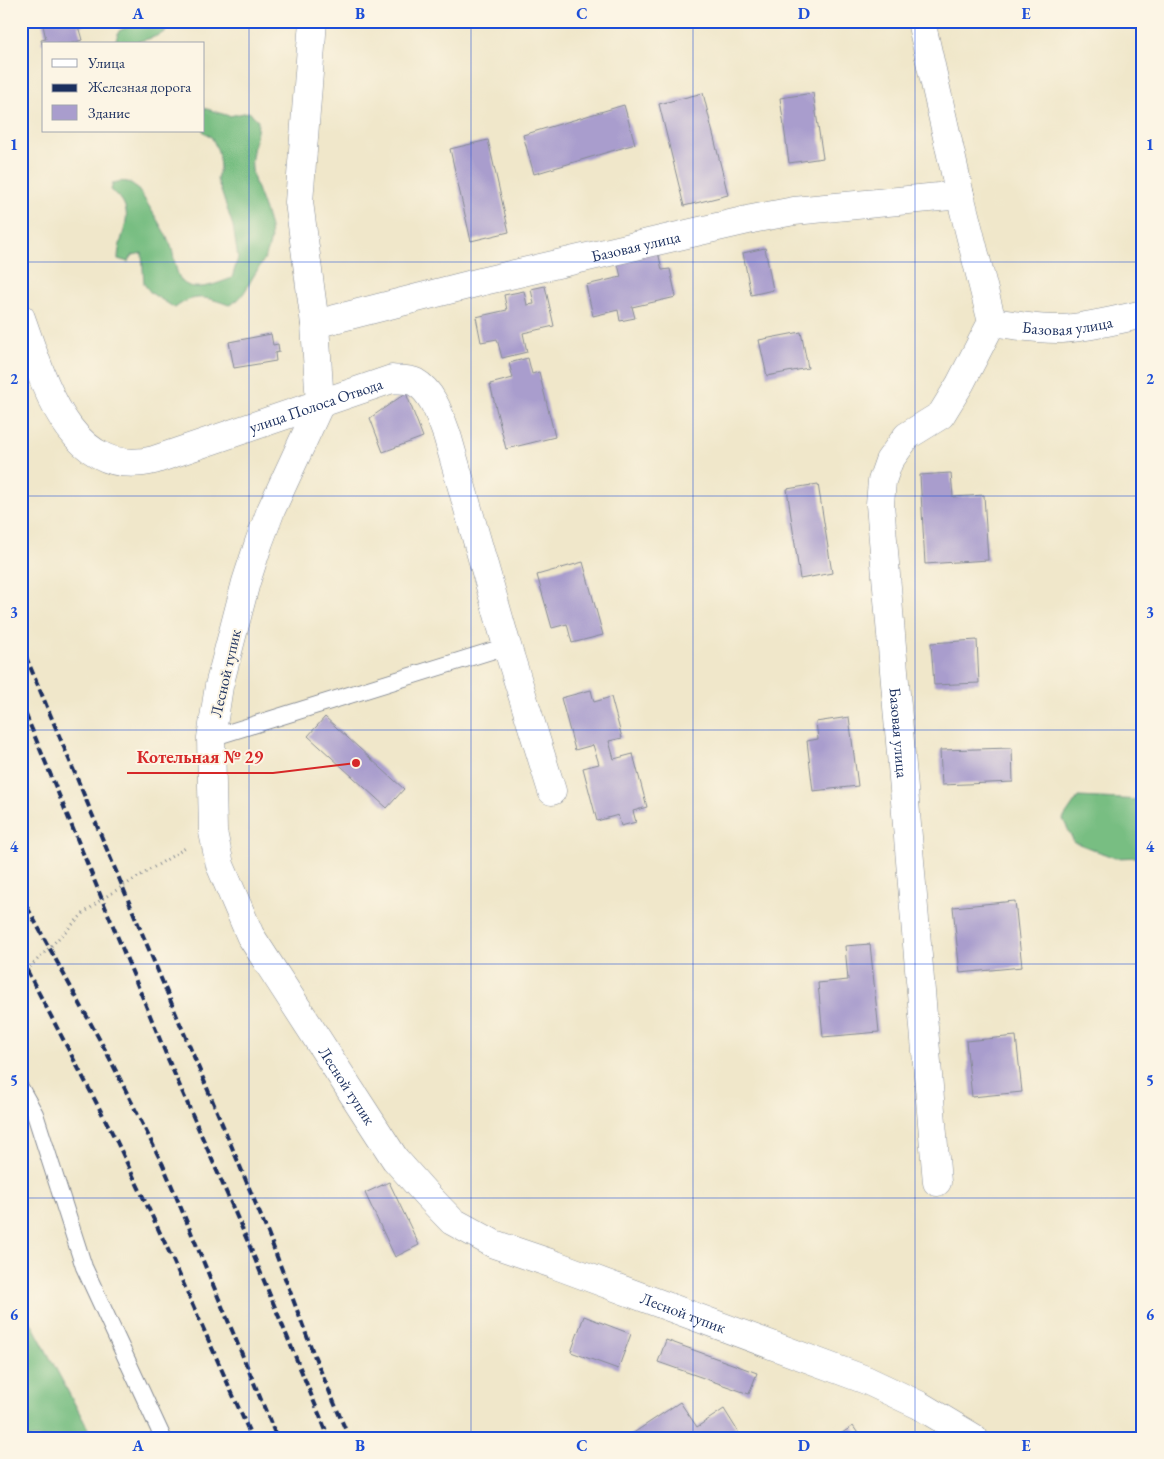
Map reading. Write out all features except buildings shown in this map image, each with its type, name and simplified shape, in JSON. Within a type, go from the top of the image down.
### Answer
[{"type":"street","points":[[313,21],[299,202],[315,324],[320,404]]},
{"type":"street","points":[[921,21],[960,195],[992,322]]},
{"type":"street","name":"Базовая улица","points":[[315,324],[484,281],[752,219],[794,211],[960,195]]},
{"type":"street","name":"Базовая улица","points":[[937,1182],[880,504],[882,481],[889,461],[907,436],[941,415],[960,384],[992,322],[1062,329],[1143,314]]},
{"type":"street","name":"улица Полоса Отвода","points":[[21,318],[42,376],[73,434],[98,455],[121,462],[139,464],[154,460],[392,379],[414,381],[425,391],[439,411],[552,791]]},
{"type":"street","name":"Лесной тупик","points":[[320,404],[272,510],[254,558],[219,686],[211,738],[213,832],[220,865],[250,935],[395,1159],[452,1221],[494,1244],[866,1380],[919,1405],[974,1438]]},
{"type":"lane","points":[[211,738],[508,646]]},
{"type":"lane","points":[[21,1089],[35,1114],[84,1267],[163,1438]]},
{"type":"path","points":[[21,979],[27,970],[84,913],[140,875],[213,832]]},
{"type":"green space","points":[[138,21],[173,21],[167,30],[161,34],[134,42],[115,42],[119,31]]},
{"type":"green space","points":[[205,108],[229,116],[249,112],[258,120],[252,169],[256,187],[270,226],[269,248],[246,290],[233,303],[229,305],[207,298],[195,298],[175,308],[151,293],[144,284],[142,253],[133,255],[128,262],[118,259],[126,223],[126,214],[125,206],[120,198],[111,190],[113,183],[119,182],[130,183],[135,186],[169,241],[180,278],[187,285],[204,287],[232,278],[238,258],[233,226],[217,179],[220,167],[218,151],[212,138],[204,132]]},
{"type":"green space","points":[[1078,797],[1143,800],[1143,857],[1115,858],[1074,842],[1063,819]]},
{"type":"green space","points":[[21,1305],[26,1313],[93,1438],[21,1438]]},
{"type":"railway","points":[[21,645],[268,1233],[314,1355],[349,1438]]},
{"type":"railway","points":[[21,703],[168,1059],[248,1242],[329,1438]]},
{"type":"railway","points":[[21,896],[108,1055],[163,1165],[277,1438]]},
{"type":"railway","points":[[21,959],[117,1142],[172,1258],[252,1438]]},
{"type":"place","name":"Котельная № 29","points":[[356,763]]}]
